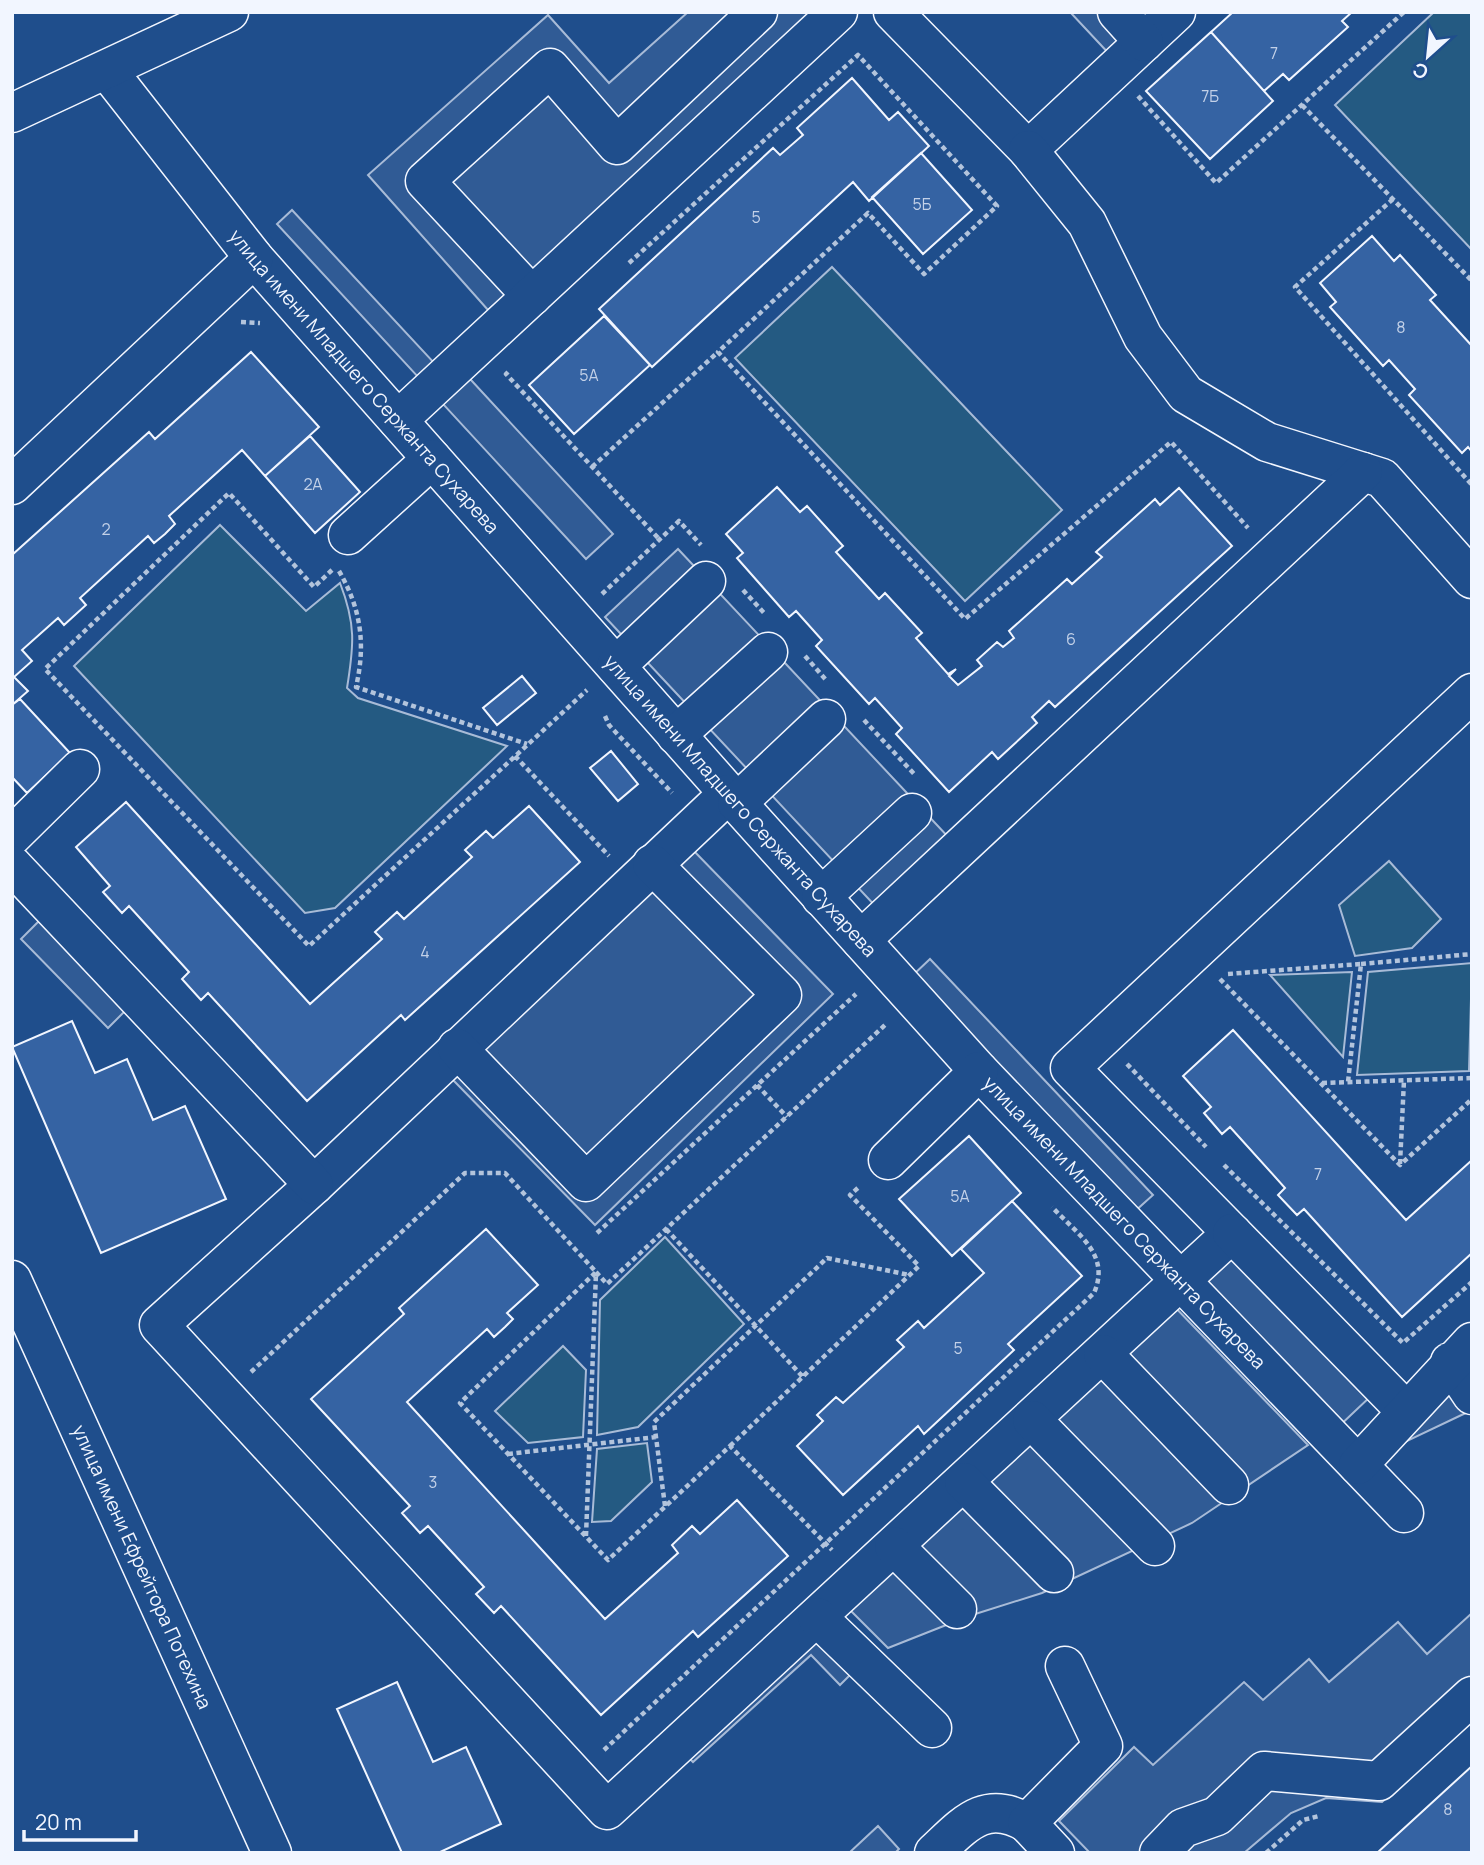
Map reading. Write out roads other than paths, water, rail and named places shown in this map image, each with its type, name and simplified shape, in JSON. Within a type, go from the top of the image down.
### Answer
[{"type":"street","points":[[12,113],[229,12]]},
{"type":"street","points":[[532,296],[425,181],[550,68],[618,145],[758,12]]},
{"type":"street","points":[[893,12],[1028,150],[1087,223],[1143,337],[1186,394],[1267,442],[1381,478],[1472,579]]},
{"type":"street","points":[[1117,12],[1144,42]]},
{"type":"street","points":[[1028,150],[1176,12]]},
{"type":"street","points":[[398,420],[824,17]]},
{"type":"street","name":"улица имени Младшего Сержанта Сухарева","points":[[107,70],[254,258],[575,620],[605,681],[676,735],[979,1071],[1404,1513]]},
{"type":"street","points":[[12,485],[254,258]]},
{"type":"street","points":[[348,535],[432,459]]},
{"type":"street","points":[[861,940],[1363,472]]},
{"type":"street","points":[[605,681],[716,572]]},
{"type":"street","points":[[676,735],[781,642]]},
{"type":"street","points":[[1406,1411],[1070,1068],[1472,693]]},
{"type":"street","points":[[837,705],[733,799],[698,822],[652,863],[314,1185],[159,1325],[607,1810],[1232,1233]]},
{"type":"street","points":[[12,836],[80,769]]},
{"type":"street","points":[[821,897],[918,798]]},
{"type":"street","points":[[457,1048],[586,1182],[782,995],[652,863]]},
{"type":"street","points":[[12,864],[314,1185]]},
{"type":"street","points":[[888,1160],[979,1071]]},
{"type":"street","name":"улица имени Ефрейтора Потехина","points":[[12,1280],[272,1853]]},
{"type":"street","points":[[1358,1465],[1461,1352]]},
{"type":"street","points":[[1461,1352],[1472,1395]]},
{"type":"street","points":[[1103,1354],[1228,1485]]},
{"type":"street","points":[[1032,1420],[1155,1546]]},
{"type":"street","points":[[964,1482],[1054,1573]]},
{"type":"street","points":[[894,1546],[957,1609]]},
{"type":"street","points":[[817,1617],[932,1728]]},
{"type":"street","points":[[1027,1823],[1102,1746],[1065,1666]]},
{"type":"street","points":[[1183,1844],[1217,1816],[1264,1770],[1379,1781],[1472,1696]]},
{"type":"street","points":[[934,1853],[972,1818],[993,1813],[1010,1813],[1027,1823],[1055,1853]]}]
